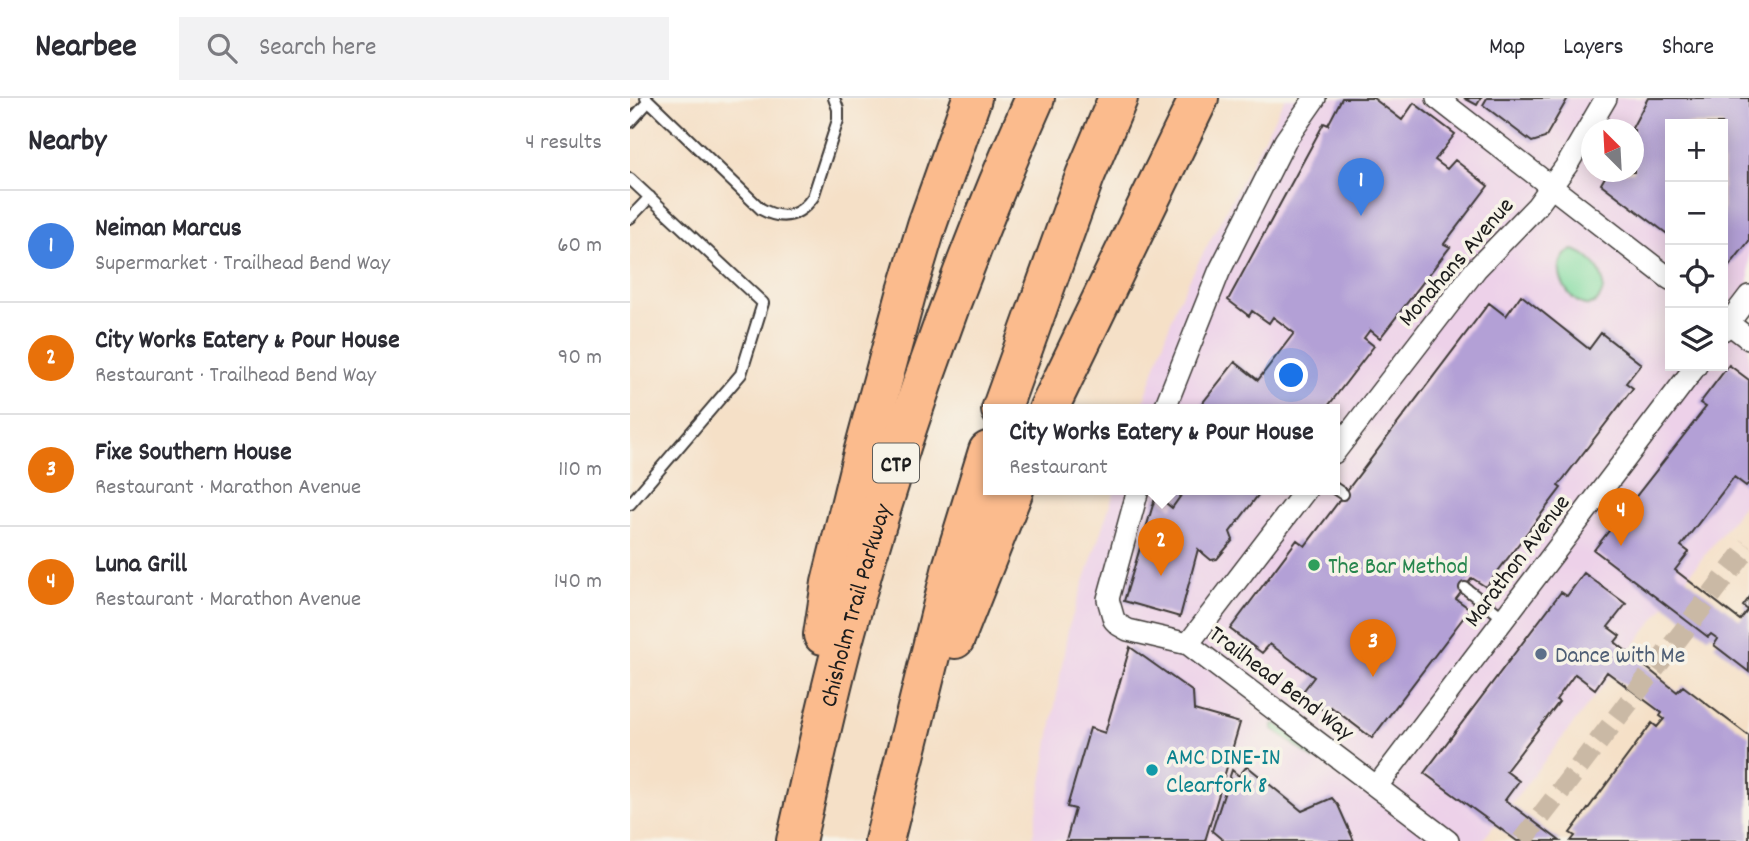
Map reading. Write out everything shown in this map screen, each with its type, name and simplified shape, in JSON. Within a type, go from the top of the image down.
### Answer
[{"type":"highway","points":[[788,841],[831,583],[862,457],[927,225],[972,98]]},
{"type":"highway","name":"Chisholm Trail Parkway","points":[[796,841],[847,626],[898,456],[951,302],[1035,98]]},
{"type":"highway","points":[[1003,404],[1080,188],[1118,98]]},
{"type":"highway","points":[[1051,404],[1199,98]]},
{"type":"highway","points":[[884,841],[951,571],[983,467]]},
{"type":"highway","points":[[894,797],[1012,495]]},
{"type":"street","points":[[1166,404],[1219,272],[1285,141],[1315,98]]},
{"type":"street","points":[[1437,98],[1665,275]]},
{"type":"street","name":"Monahans Avenue","points":[[1340,445],[1476,269],[1537,206],[1567,165],[1606,98]]},
{"type":"street","points":[[1728,320],[1749,296]]},
{"type":"street","points":[[1728,326],[1749,339]]},
{"type":"street","name":"Marathon Avenue","points":[[1377,786],[1692,371]]},
{"type":"street","name":"Trailhead Bend Way","points":[[1137,495],[1108,599],[1111,615],[1119,625],[1128,630],[1188,644],[1448,841]]},
{"type":"street","points":[[1188,644],[1302,495]]},
{"type":"lane","points":[[630,122],[647,99],[761,209],[774,216],[787,217],[797,213],[813,197],[838,120],[834,98]]},
{"type":"lane","points":[[630,179],[763,303],[741,374],[630,503]]},
{"type":"lane","points":[[630,218],[650,197]]},
{"type":"lane","points":[[1465,588],[1505,619]]},
{"type":"shaded area","points":[[1285,98],[1749,98],[1749,498],[1482,841],[1032,841],[1068,629],[1113,495],[1340,495],[1340,404],[1143,404],[1177,303]]},
{"type":"green space","points":[[1573,250],[1587,257],[1602,277],[1602,293],[1598,300],[1590,305],[1581,304],[1573,298],[1561,278],[1560,267],[1564,257]]},
{"type":"green space","points":[[1273,724],[1277,724],[1318,755],[1319,759],[1315,760],[1273,729]]},
{"type":"building","points":[[1342,98],[1373,98],[1402,120],[1414,103],[1455,134],[1435,160],[1447,169],[1455,160],[1488,186],[1444,244],[1450,247],[1380,338],[1370,330],[1364,338],[1374,346],[1330,404],[1202,404],[1235,362],[1258,380],[1294,333],[1273,317],[1269,323],[1252,311],[1249,316],[1228,300],[1324,123],[1328,125]]},
{"type":"building","points":[[1464,98],[1481,98],[1477,105]]},
{"type":"building","points":[[1487,98],[1568,98],[1545,138],[1532,142],[1483,105]]},
{"type":"building","points":[[1648,98],[1749,98],[1749,241],[1728,267],[1728,119],[1665,119],[1665,232],[1601,184],[1644,182],[1644,119],[1637,119]]},
{"type":"building","points":[[1521,295],[1589,349],[1601,333],[1641,364],[1626,383],[1633,388],[1486,587],[1472,578],[1456,599],[1470,609],[1372,738],[1331,707],[1327,713],[1301,694],[1314,677],[1270,644],[1262,653],[1230,629],[1297,540],[1305,546],[1489,303],[1506,316]]},
{"type":"building","points":[[1728,366],[1749,380],[1749,483],[1746,486],[1734,477],[1681,546],[1689,552],[1675,570],[1740,620],[1748,610],[1743,606],[1749,598],[1749,672],[1714,645],[1718,639],[1711,634],[1708,637],[1594,550],[1706,407],[1700,403],[1724,371],[1728,371]]},
{"type":"building","points":[[1156,495],[1172,508],[1181,495],[1258,495],[1230,532],[1233,540],[1217,559],[1211,560],[1198,549],[1180,617],[1124,601]]},
{"type":"building","points":[[1584,573],[1626,604],[1608,627],[1620,636],[1615,642],[1677,692],[1683,686],[1749,736],[1749,841],[1571,841],[1575,836],[1570,833],[1652,723],[1657,727],[1664,719],[1660,716],[1662,713],[1607,672],[1595,689],[1575,674],[1556,700],[1559,702],[1506,771],[1519,781],[1505,800],[1560,841],[1517,841],[1424,773],[1561,592],[1567,596]]},
{"type":"building","name":"AMC DINE-IN Clearfork 8","points":[[1130,647],[1193,692],[1194,710],[1240,723],[1205,841],[1066,841],[1075,809],[1067,807],[1090,728],[1105,733]]},
{"type":"building","points":[[1247,766],[1302,811],[1332,798],[1338,805],[1354,841],[1224,841],[1212,831],[1232,770],[1239,776]]},
{"type":"tunnel","points":[[1522,841],[1749,546]]},
{"type":"place","name":"Neiman Marcus","points":[[1361,216]]},
{"type":"place","name":"Luna Grill","points":[[1621,546]]},
{"type":"place","name":"The Bar Method","points":[[1314,565]]},
{"type":"place","name":"City Works Eatery & Pour House","points":[[1161,576]]},
{"type":"place","name":"Dance with Me","points":[[1541,654]]},
{"type":"place","name":"Fixe Southern House","points":[[1373,677]]},
{"type":"place","name":"AMC DINE-IN Clearfork 8","points":[[1152,770]]}]
